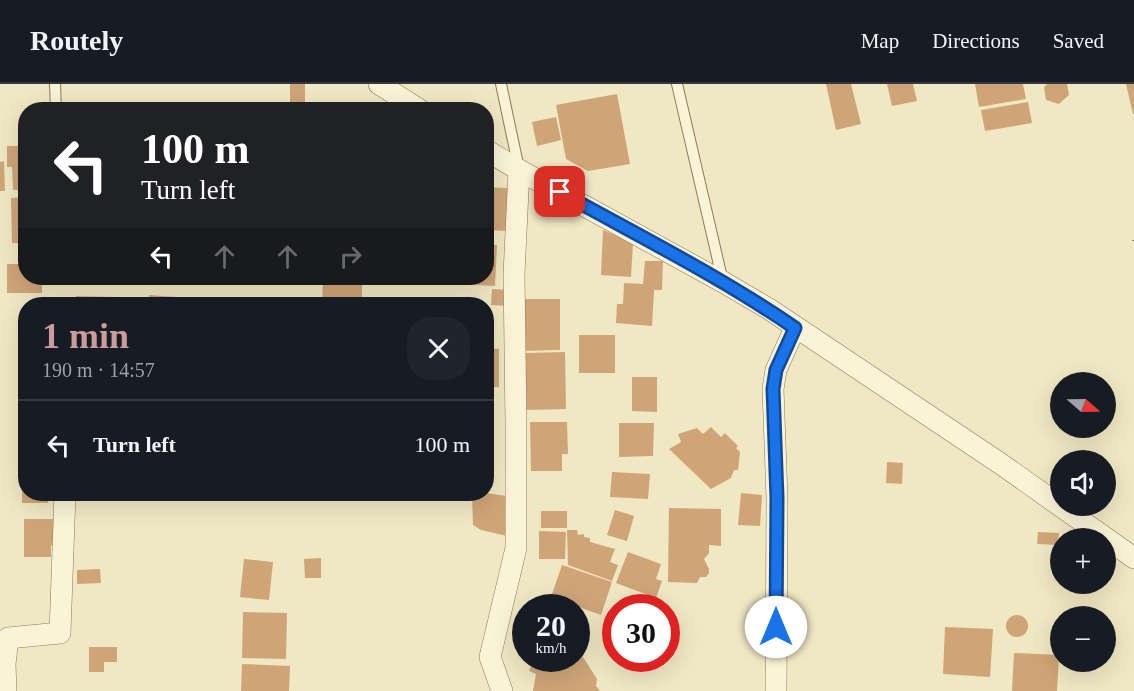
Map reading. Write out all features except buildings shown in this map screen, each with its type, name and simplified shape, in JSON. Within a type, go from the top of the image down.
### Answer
[{"type":"street","points":[[379,84],[407,102]]},
{"type":"street","points":[[494,155],[769,309],[1001,464],[1134,558]]},
{"type":"street","points":[[502,691],[490,657],[516,548],[514,274],[519,170]]},
{"type":"street","points":[[776,691],[777,498],[773,389],[776,370],[795,328]]},
{"type":"street","points":[[6,691],[5,664],[8,639],[60,633],[65,501]]},
{"type":"lane","points":[[56,84],[56,102]]},
{"type":"lane","points":[[501,84],[519,170]]},
{"type":"lane","points":[[677,84],[723,282]]},
{"type":"route","points":[[560,192],[723,282],[769,309],[795,328],[776,370],[773,389],[777,498],[776,627]]}]
